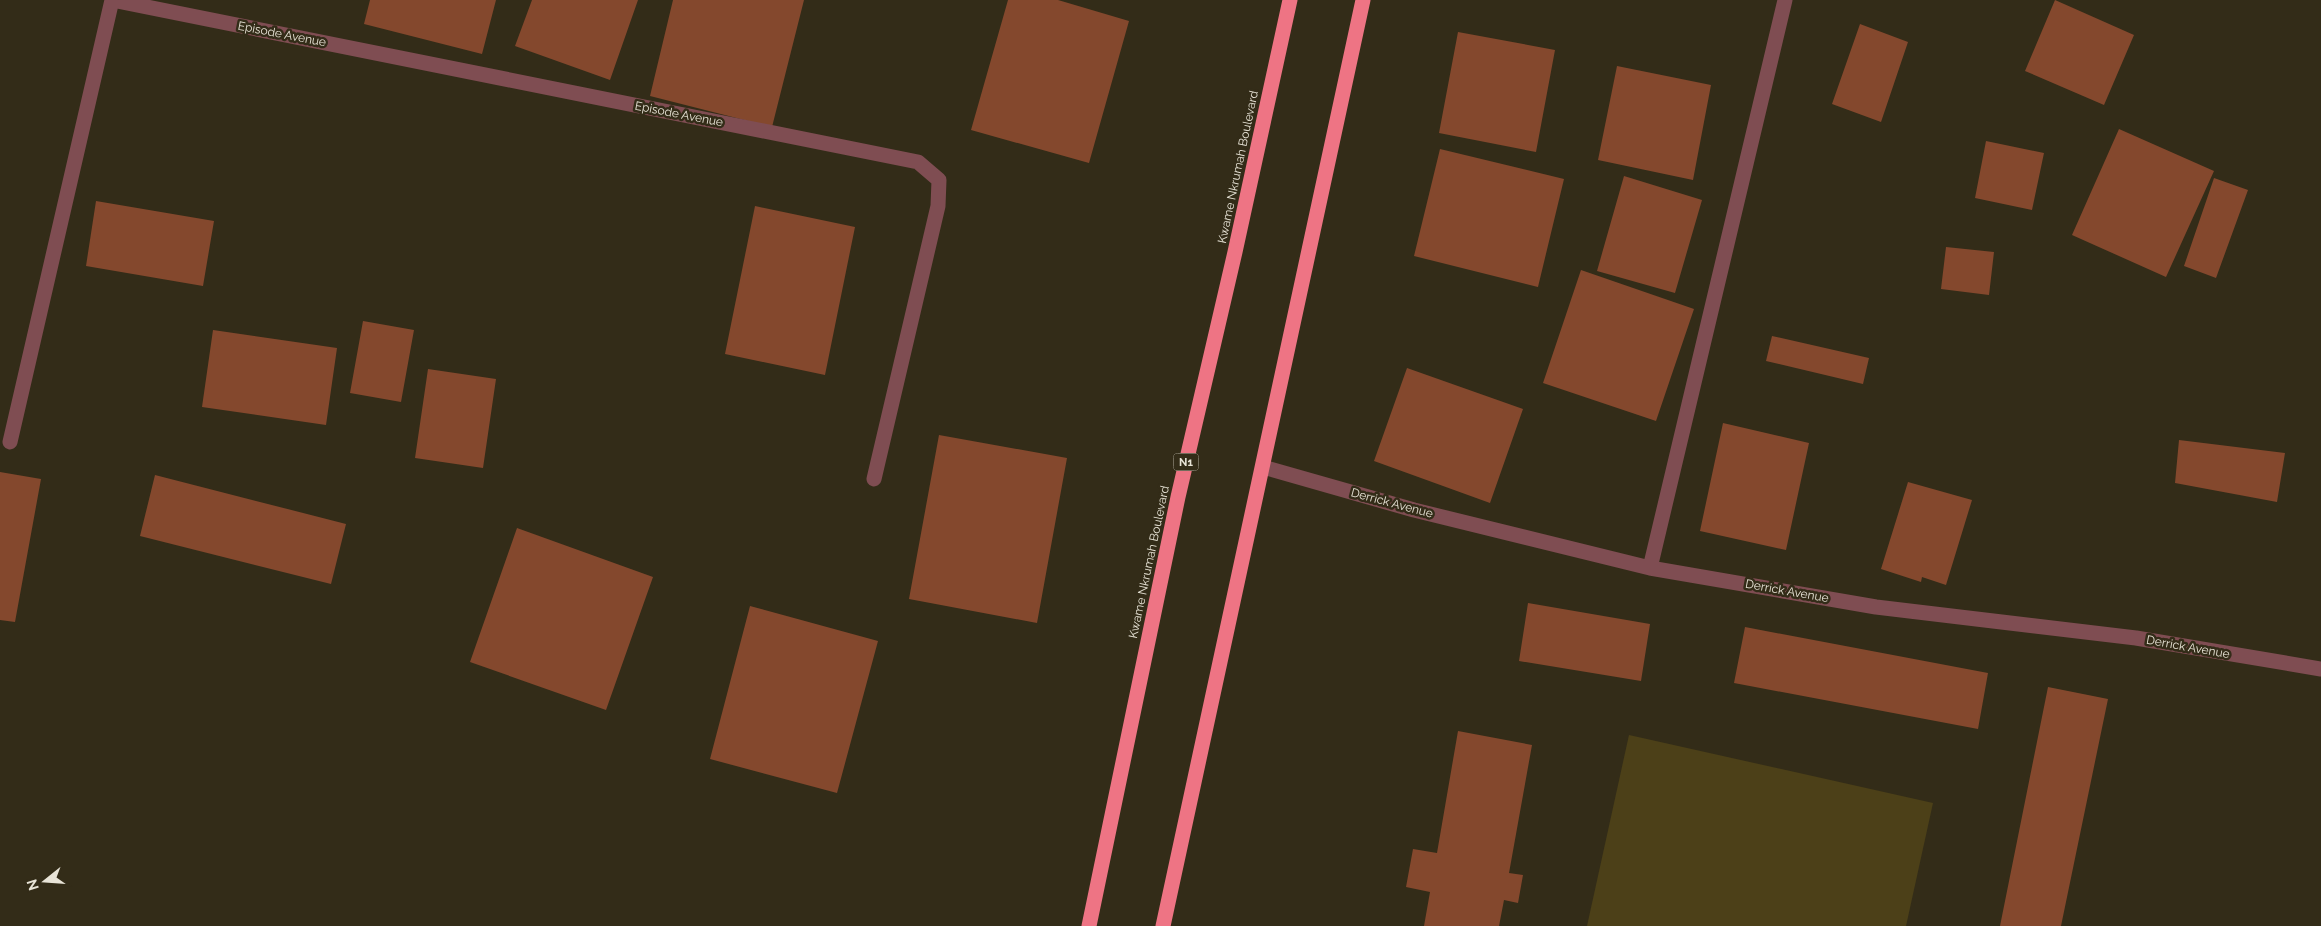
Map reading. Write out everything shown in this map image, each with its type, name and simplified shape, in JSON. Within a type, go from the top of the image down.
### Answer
[{"type":"highway","name":"Kwame Nkrumah Boulevard","points":[[1089,926],[1178,497],[1290,0]]},
{"type":"highway","points":[[1163,926],[1363,0]]},
{"type":"street","points":[[10,442],[112,0]]},
{"type":"street","name":"Episode Avenue","points":[[112,0],[918,162],[939,180],[938,206],[874,479]]},
{"type":"street","points":[[1650,568],[1785,0]]},
{"type":"street","name":"Derrick Avenue","points":[[1263,467],[1414,510],[1650,568],[1876,607],[2136,638],[2321,669]]},
{"type":"shaded area","points":[[1629,735],[1933,803],[1906,926],[1587,926]]},
{"type":"building","points":[[370,0],[496,0],[482,54],[364,24]]},
{"type":"building","points":[[532,0],[638,0],[610,80],[515,46]]},
{"type":"building","points":[[673,0],[804,0],[772,127],[650,96]]},
{"type":"building","points":[[1008,0],[1058,0],[1129,21],[1089,163],[971,130]]},
{"type":"building","points":[[2055,0],[2134,35],[2104,105],[2025,71]]},
{"type":"building","points":[[1860,24],[1908,42],[1881,122],[1832,104]]},
{"type":"building","points":[[1458,32],[1555,50],[1536,152],[1439,133]]},
{"type":"building","points":[[1617,66],[1711,85],[1693,180],[1598,160]]},
{"type":"building","points":[[2119,129],[2214,171],[2166,277],[2072,235]]},
{"type":"building","points":[[1986,141],[2044,153],[2032,210],[1975,198]]},
{"type":"building","points":[[1440,149],[1564,179],[1538,287],[1414,256]]},
{"type":"building","points":[[1624,176],[1702,200],[1675,293],[1597,271]]},
{"type":"building","points":[[2214,178],[2248,190],[2216,278],[2184,266]]},
{"type":"building","points":[[96,201],[214,221],[203,286],[86,266]]},
{"type":"building","points":[[755,206],[855,227],[825,375],[725,354]]},
{"type":"building","points":[[1946,247],[1994,252],[1989,295],[1941,289]]},
{"type":"building","points":[[1581,270],[1694,309],[1656,421],[1543,383]]},
{"type":"building","points":[[363,321],[414,330],[401,402],[350,393]]},
{"type":"building","points":[[213,330],[337,348],[326,425],[202,407]]},
{"type":"building","points":[[1772,336],[1869,358],[1863,384],[1766,361]]},
{"type":"building","points":[[1407,368],[1523,409],[1490,503],[1374,461]]},
{"type":"building","points":[[428,369],[496,379],[483,468],[415,458]]},
{"type":"building","points":[[1723,423],[1809,443],[1786,550],[1700,531]]},
{"type":"building","points":[[939,435],[1067,458],[1037,623],[909,599]]},
{"type":"building","points":[[2179,440],[2285,453],[2277,502],[2175,483]]},
{"type":"building","points":[[0,472],[41,479],[15,622],[0,620]]},
{"type":"building","points":[[155,475],[346,524],[331,584],[140,536]]},
{"type":"building","points":[[1908,482],[1972,500],[1946,585],[1922,577],[1921,582],[1881,569]]},
{"type":"building","points":[[517,528],[653,577],[606,710],[470,662]]},
{"type":"building","points":[[1528,603],[1650,624],[1641,681],[1519,661]]},
{"type":"building","points":[[750,606],[878,641],[837,793],[710,759]]},
{"type":"building","points":[[1745,627],[1988,673],[1978,729],[1734,683]]},
{"type":"building","points":[[2048,687],[2108,699],[2061,926],[2000,926]]},
{"type":"building","points":[[1458,731],[1532,745],[1509,873],[1523,875],[1518,903],[1504,900],[1499,926],[1424,926],[1430,892],[1406,887],[1413,849],[1437,853]]}]
